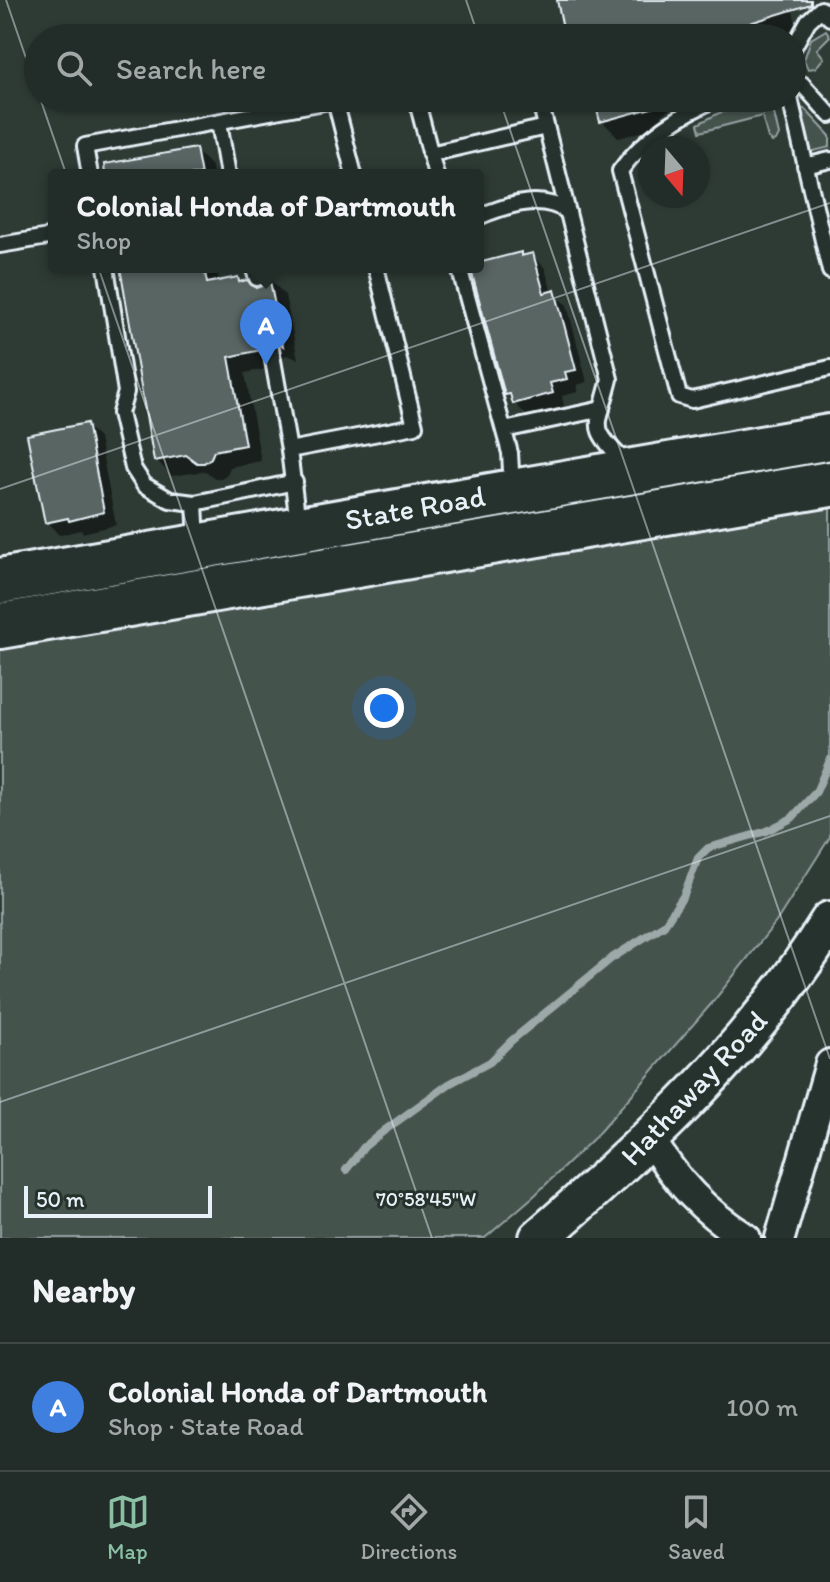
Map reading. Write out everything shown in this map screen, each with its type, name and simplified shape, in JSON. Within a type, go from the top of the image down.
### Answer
[{"type":"main road","name":"State Road","points":[[0,581],[830,437]]},
{"type":"main road","name":"State Road","points":[[0,626],[830,484]]},
{"type":"main road","name":"Hathaway Road","points":[[544,1235],[650,1139],[747,1036],[826,942]]},
{"type":"street","points":[[780,1238],[830,1064]]},
{"type":"street","points":[[650,1139],[679,1183],[746,1238]]},
{"type":"lane","points":[[806,25],[821,9],[830,18]]},
{"type":"lane","points":[[806,88],[830,115]]},
{"type":"lane","points":[[89,169],[85,146],[272,112]]},
{"type":"lane","points":[[338,112],[352,169]]},
{"type":"lane","points":[[420,112],[434,169]]},
{"type":"lane","points":[[542,112],[610,379],[597,421],[601,439],[635,471]]},
{"type":"lane","points":[[691,112],[630,156],[620,171],[679,396],[692,400],[830,368]]},
{"type":"lane","points":[[793,112],[830,271]]},
{"type":"lane","points":[[219,122],[227,169]]},
{"type":"lane","points":[[430,154],[546,127]]},
{"type":"lane","points":[[805,166],[830,160]]},
{"type":"lane","points":[[484,215],[538,201],[556,203],[568,212]]},
{"type":"lane","points":[[0,245],[48,237]]},
{"type":"lane","points":[[107,273],[126,392],[120,413],[133,468],[144,485],[170,500],[195,503],[295,482]]},
{"type":"lane","points":[[289,450],[415,426],[377,273]]},
{"type":"lane","points":[[461,273],[510,453],[513,492]]},
{"type":"lane","points":[[271,349],[295,482],[298,528]]},
{"type":"lane","points":[[504,430],[602,409]]},
{"type":"lane","points":[[195,503],[198,546]]},
{"type":"shaded area","points":[[826,30],[830,36],[817,49],[824,58],[815,68],[808,69],[806,54],[811,39]]},
{"type":"shaded area","points":[[806,110],[830,136],[830,147],[808,150],[799,112]]},
{"type":"shaded area","points":[[774,112],[779,135],[776,141],[768,138],[762,116],[700,132],[698,124],[719,113]]},
{"type":"shaded area","points":[[830,500],[830,837],[776,922],[712,1003],[594,1138],[535,1195],[485,1238],[0,1238],[0,643]]},
{"type":"building","points":[[557,0],[811,0],[811,4],[750,24],[562,24]]},
{"type":"building","points":[[598,112],[637,112],[600,122]]},
{"type":"building","points":[[196,148],[200,169],[104,169],[104,164]]},
{"type":"building","points":[[521,252],[521,256],[533,253],[544,293],[555,290],[576,370],[565,372],[567,379],[550,383],[553,393],[513,404],[510,394],[505,395],[472,273],[484,273],[484,261]]},
{"type":"building","points":[[121,273],[205,273],[207,283],[238,277],[239,282],[247,280],[256,288],[264,285],[269,276],[283,346],[268,339],[261,350],[229,357],[245,445],[214,451],[204,463],[197,463],[186,455],[154,461]]},
{"type":"building","points":[[87,423],[104,512],[69,521],[68,518],[45,523],[27,435]]},
{"type":"waterway","points":[[346,1170],[364,1147],[385,1130],[449,1084],[490,1062],[612,958],[664,925],[684,895],[698,858],[708,848],[767,831],[792,818],[816,792],[830,760]]},
{"type":"place","name":"Colonial Honda of Dartmouth","points":[[266,365]]}]
